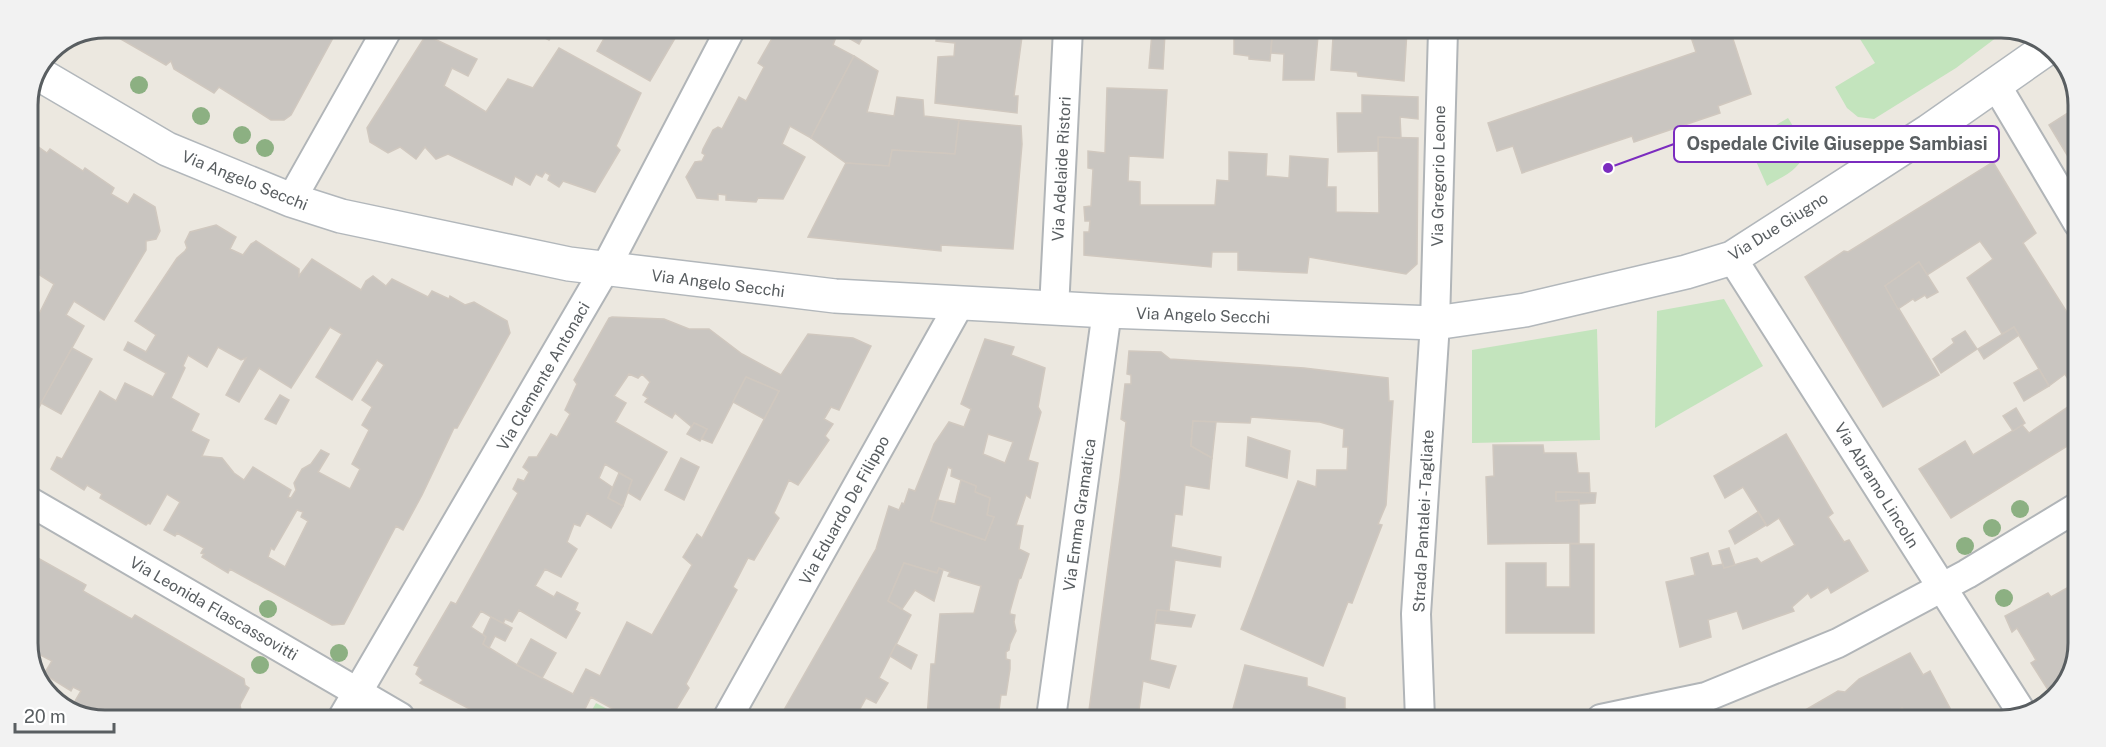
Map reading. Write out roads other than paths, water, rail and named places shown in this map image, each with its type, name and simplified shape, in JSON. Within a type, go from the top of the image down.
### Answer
[{"type":"street","points":[[291,200],[382,38]]},
{"type":"street","name":"Via Clemente Antonaci","points":[[347,710],[605,269],[726,38]]},
{"type":"street","name":"Via Adelaide Ristori","points":[[1054,309],[1068,38]]},
{"type":"street","name":"Via Gregorio Leone","points":[[1435,323],[1443,38]]},
{"type":"street","name":"Via Due Giugno","points":[[1435,323],[1525,310],[1686,272],[1732,258],[1929,131],[2043,52]]},
{"type":"street","name":"Via Angelo Secchi","points":[[44,77],[167,149],[291,200],[374,224],[569,264],[835,296],[1054,309],[1435,323]]},
{"type":"street","points":[[1996,85],[2068,206]]},
{"type":"street","name":"Via Abramo Lincoln","points":[[1732,258],[2018,707]]},
{"type":"street","name":"Via Eduardo De Filippo","points":[[732,710],[960,303]]},
{"type":"street","name":"Via Emma Gramatica","points":[[1053,710],[1107,311]]},
{"type":"street","name":"Strada Pantalei - Tagliate","points":[[1420,710],[1416,614],[1435,323]]},
{"type":"street","name":"Via Leonida Flascassovitti","points":[[38,506],[388,710]]},
{"type":"street","points":[[1644,710],[1706,697],[1838,643],[1941,587],[2068,513]]},
{"type":"place","name":"Ospedale Civile Giuseppe Sambiasi","points":[[1608,168]]}]
